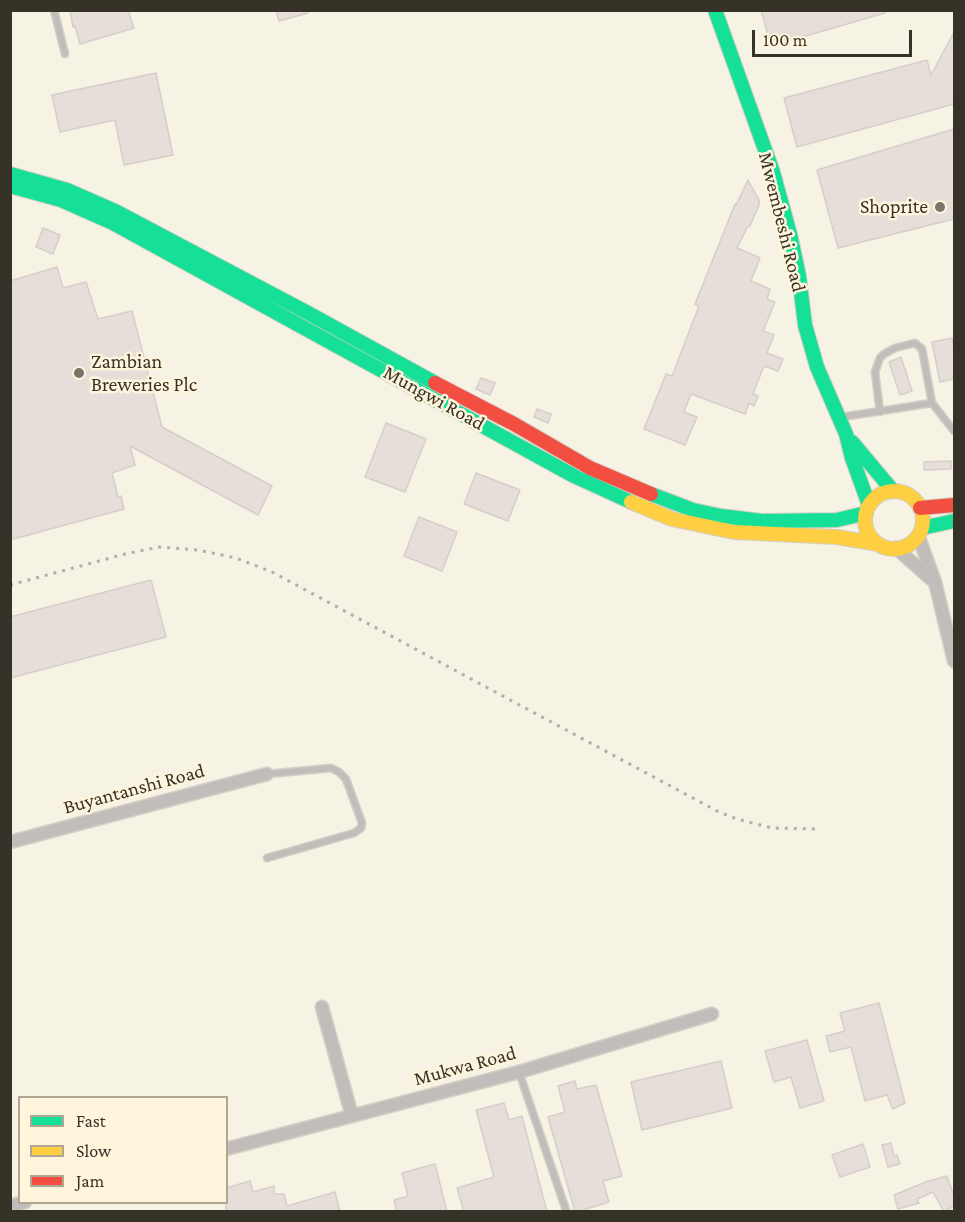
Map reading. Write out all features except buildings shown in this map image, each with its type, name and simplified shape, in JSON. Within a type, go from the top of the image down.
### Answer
[{"type":"main road","name":"Mwembeshi Road","points":[[715,10],[773,172],[799,276],[805,325],[825,389],[846,435]]},
{"type":"main road","name":"Mungwi Road","points":[[10,174],[67,190],[115,211],[308,313],[574,476],[605,491],[672,519],[734,532],[837,537],[879,544]]},
{"type":"main road","name":"Mungwi Road","points":[[10,186],[61,200],[105,219],[423,385],[514,424],[612,479],[693,510],[721,516],[799,522],[837,520],[868,509]]},
{"type":"main road","points":[[846,435],[868,509]]},
{"type":"main road","points":[[846,435],[893,491]]},
{"type":"main road","points":[[920,532],[923,521],[920,508],[909,495],[893,491],[879,495],[868,509],[865,520],[869,534],[879,544],[896,548],[904,546],[920,532],[954,521]]},
{"type":"main road","points":[[920,508],[954,505]]},
{"type":"street","points":[[920,532],[954,661]]},
{"type":"street","points":[[896,548],[935,582]]},
{"type":"street","name":"Buyantanshi Road","points":[[10,842],[267,774]]},
{"type":"street","points":[[322,1007],[352,1116]]},
{"type":"street","name":"Mukwa Road","points":[[228,1148],[519,1072],[712,1014]]},
{"type":"lane","points":[[54,10],[65,54]]},
{"type":"lane","points":[[880,412],[875,372],[880,358],[895,348],[915,344],[922,349],[932,404],[954,431]]},
{"type":"lane","points":[[838,418],[932,404]]},
{"type":"lane","points":[[267,774],[331,768],[346,778],[362,823],[361,828],[354,833],[267,858]]},
{"type":"lane","points":[[519,1072],[566,1210]]},
{"type":"railway","points":[[10,585],[159,547],[198,550],[236,558],[272,572],[717,811],[772,828],[820,829]]},
{"type":"traffic: fast","points":[[715,10],[773,172],[790,234],[799,276],[805,325],[817,367],[846,434],[869,505]]},
{"type":"traffic: fast","points":[[10,174],[67,190],[115,211],[435,383]]},
{"type":"traffic: fast","points":[[10,186],[61,200],[113,223],[574,476],[631,502]]},
{"type":"traffic: fast","points":[[852,442],[893,491]]},
{"type":"traffic: fast","points":[[651,494],[693,510],[762,521],[837,520],[866,513]]},
{"type":"traffic: fast","points":[[922,528],[954,521]]},
{"type":"traffic: slow","points":[[894,491],[910,496],[918,504],[923,520],[918,536],[910,544],[894,549],[878,544],[870,536],[865,520],[870,504],[878,496],[894,491]]},
{"type":"traffic: slow","points":[[631,502],[672,519],[734,532],[837,537],[878,544]]},
{"type":"traffic: jam","points":[[435,383],[514,424],[590,468],[651,494]]},
{"type":"traffic: jam","points":[[920,508],[954,505]]},
{"type":"place","name":"Shoprite","points":[[940,207]]},
{"type":"place","name":"Zambian Breweries Plc","points":[[79,373]]}]
